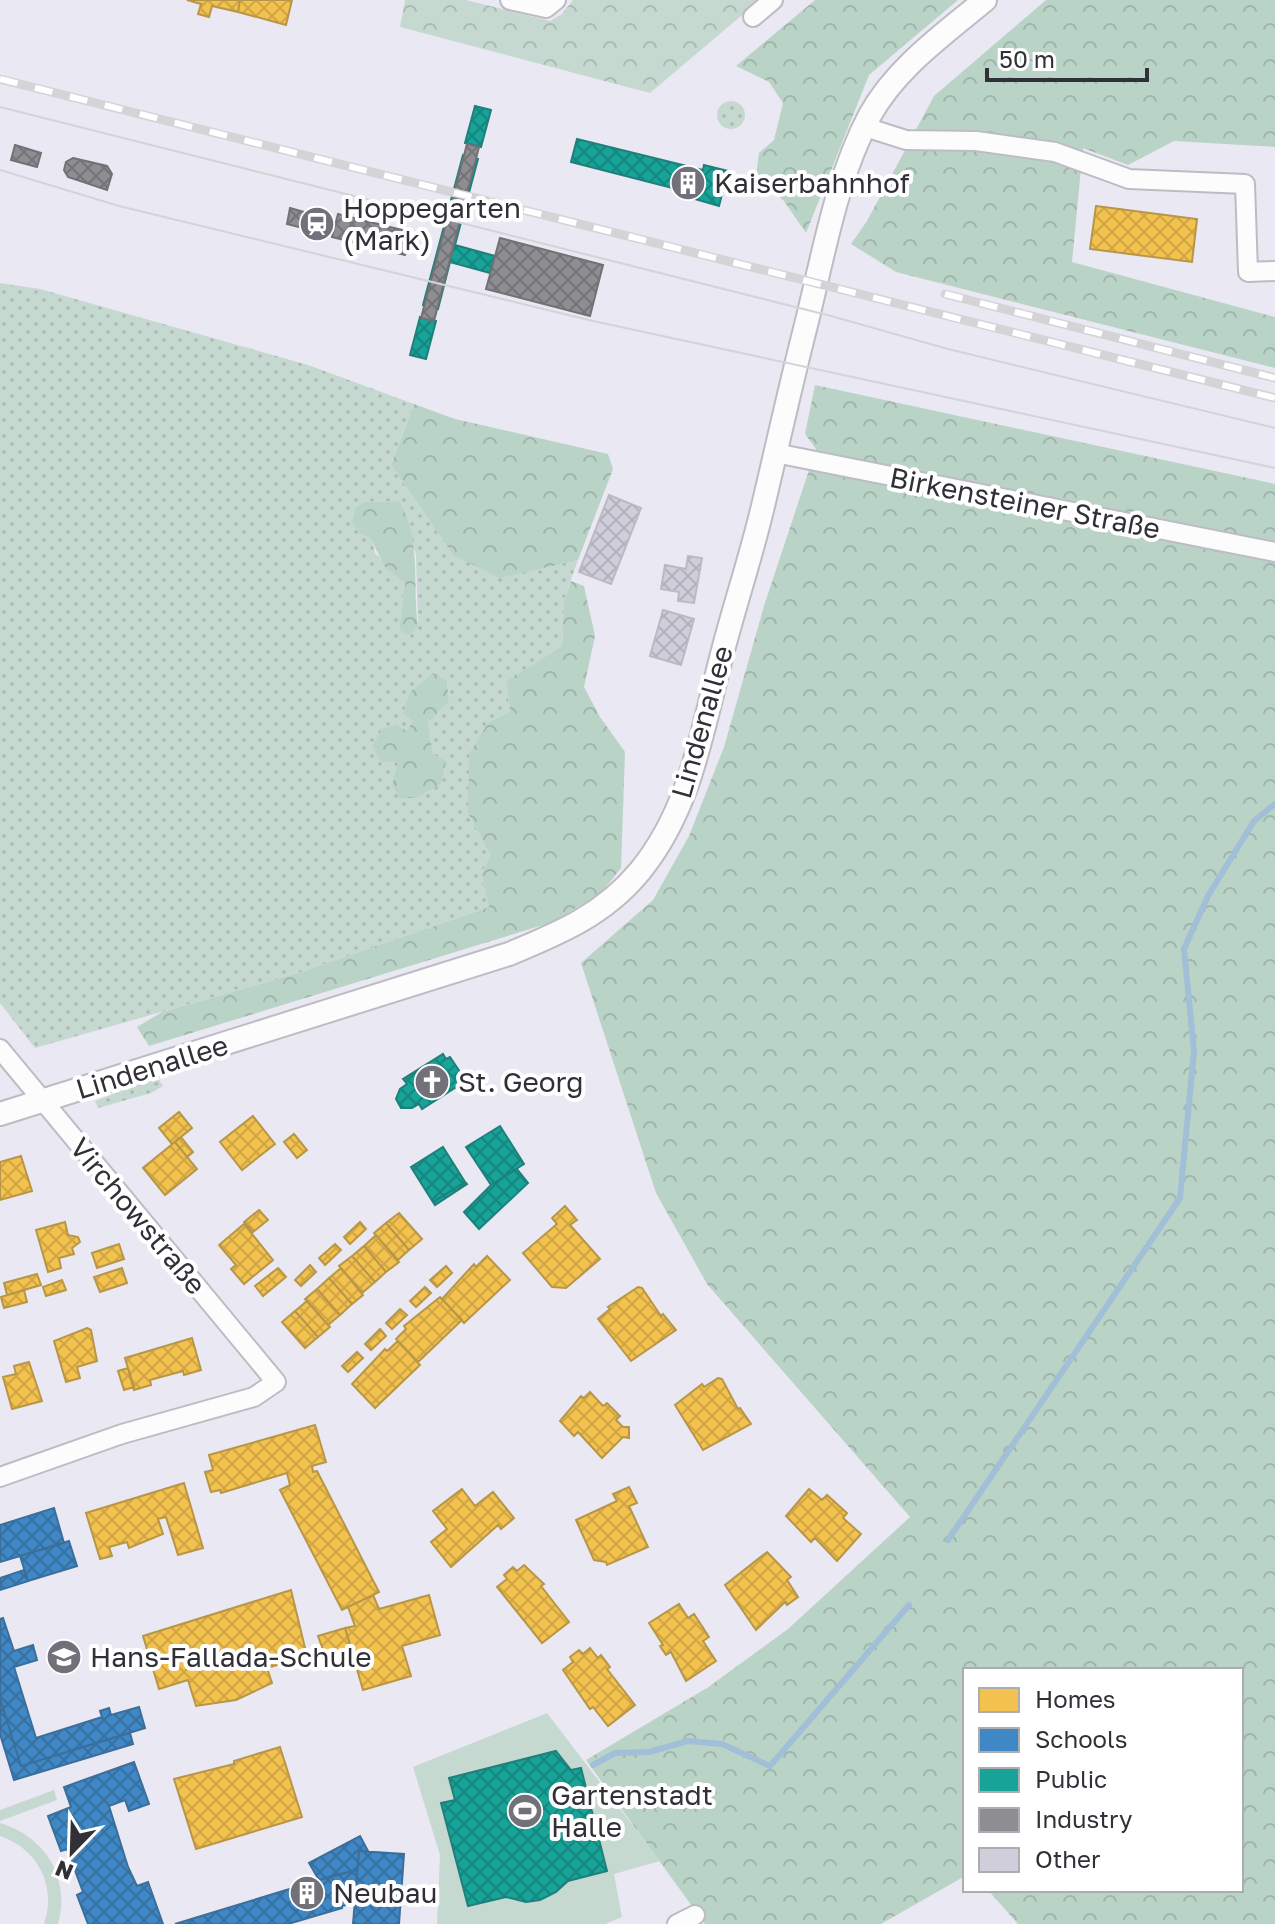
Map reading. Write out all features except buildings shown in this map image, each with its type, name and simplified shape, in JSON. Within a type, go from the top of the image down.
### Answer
[{"type":"street","points":[[510,0],[551,4]]},
{"type":"street","points":[[753,17],[773,0]]},
{"type":"street","name":"Lindenallee","points":[[0,1114],[509,954],[589,918],[608,905],[655,851],[673,822],[688,784],[775,453],[834,211],[865,127],[887,91],[919,54],[985,0]]},
{"type":"street","points":[[865,127],[906,140],[976,141],[1055,152],[1129,179],[1245,184],[1248,272],[1275,271]]},
{"type":"street","name":"Birkensteiner Straße","points":[[775,453],[1275,552]]},
{"type":"street","name":"Virchowstraße","points":[[0,1049],[276,1382],[254,1397],[122,1434],[0,1477]]},
{"type":"street","points":[[677,1924],[695,1915]]},
{"type":"green space","points":[[405,0],[466,0],[550,21],[562,14],[573,0],[760,0],[650,93],[400,27]]},
{"type":"green space","points":[[815,0],[958,0],[869,75],[806,233],[784,201],[756,176],[759,153],[774,140],[783,103],[769,82],[736,66]]},
{"type":"green space","points":[[1046,0],[1275,0],[1275,147],[1174,141],[1128,165],[1083,148],[1072,262],[1275,317],[1275,368],[896,272],[851,244],[867,221],[934,96]]},
{"type":"green space","points":[[731,101],[741,105],[745,115],[741,125],[731,129],[721,125],[717,115],[721,105]]},
{"type":"green space","points":[[0,283],[40,289],[308,365],[414,404],[391,465],[453,555],[542,567],[578,560],[564,599],[562,646],[506,681],[510,712],[468,813],[490,855],[481,875],[489,907],[298,973],[35,1048],[0,1003]],"holes":[[[399,501],[416,555],[418,626],[399,629],[405,583],[375,553],[365,502]],[[447,681],[449,700],[428,723],[433,754],[398,761],[413,721]]]},
{"type":"green space","points":[[815,385],[1275,484],[1275,1924],[1018,1924],[990,1892],[1243,1892],[1243,1668],[963,1668],[963,1877],[881,1924],[705,1924],[586,1760],[707,1688],[788,1629],[910,1517],[707,1284],[656,1193],[581,963],[653,900],[689,836],[724,747],[764,606],[816,449],[805,434]]},
{"type":"green space","points":[[414,404],[455,419],[608,454],[613,469],[578,560],[500,578],[453,555],[391,465]]},
{"type":"green space","points":[[399,501],[414,546],[418,626],[408,636],[399,629],[405,583],[385,567],[370,537],[361,534],[352,523],[356,507],[365,502]]},
{"type":"green space","points":[[571,581],[584,586],[595,636],[584,687],[600,717],[625,752],[621,868],[602,892],[553,922],[149,1046],[137,1027],[162,1012],[298,973],[489,907],[481,875],[490,855],[468,813],[469,754],[488,723],[510,712],[506,681],[562,646],[564,599]]},
{"type":"green space","points":[[433,673],[447,681],[449,701],[428,723],[433,754],[446,761],[441,784],[415,798],[400,798],[392,786],[398,761],[381,762],[372,746],[382,729],[396,725],[407,731],[413,721],[403,713],[410,692]]},
{"type":"green space","points":[[152,1079],[159,1080],[163,1086],[151,1093],[98,1108],[95,1101]]},
{"type":"green space","name":"Gartenstadt Halle","points":[[547,1713],[660,1861],[614,1874],[622,1917],[605,1924],[437,1924],[440,1855],[413,1767]]},
{"type":"green space","points":[[54,1790],[57,1800],[0,1821],[0,1810]]},
{"type":"green space","points":[[0,1823],[30,1838],[51,1861],[61,1891],[58,1924],[44,1924],[48,1896],[41,1871],[25,1850],[0,1836]]},
{"type":"waterway","points":[[948,1540],[1180,1198],[1194,1051],[1184,949],[1208,896],[1254,821],[1275,804]]},
{"type":"waterway","points":[[593,1765],[615,1753],[649,1752],[688,1741],[722,1744],[770,1766],[909,1605]]},
{"type":"tram line","points":[[0,107],[831,316],[948,349],[1275,428]]},
{"type":"tram line","points":[[0,170],[119,206],[593,321],[1275,468]]},
{"type":"railway","points":[[0,79],[1275,398]]},
{"type":"railway","points":[[945,294],[1275,378]]},
{"type":"place","name":"Kaiserbahnhof","points":[[688,183]]},
{"type":"place","name":"Hoppegarten (Mark)","points":[[317,224]]},
{"type":"place","name":"St. Georg","points":[[432,1082]]},
{"type":"place","name":"Hans-Fallada-Schule","points":[[64,1657]]},
{"type":"place","name":"Gartenstadt Halle","points":[[525,1811]]},
{"type":"place","name":"Neubau","points":[[307,1893]]}]
